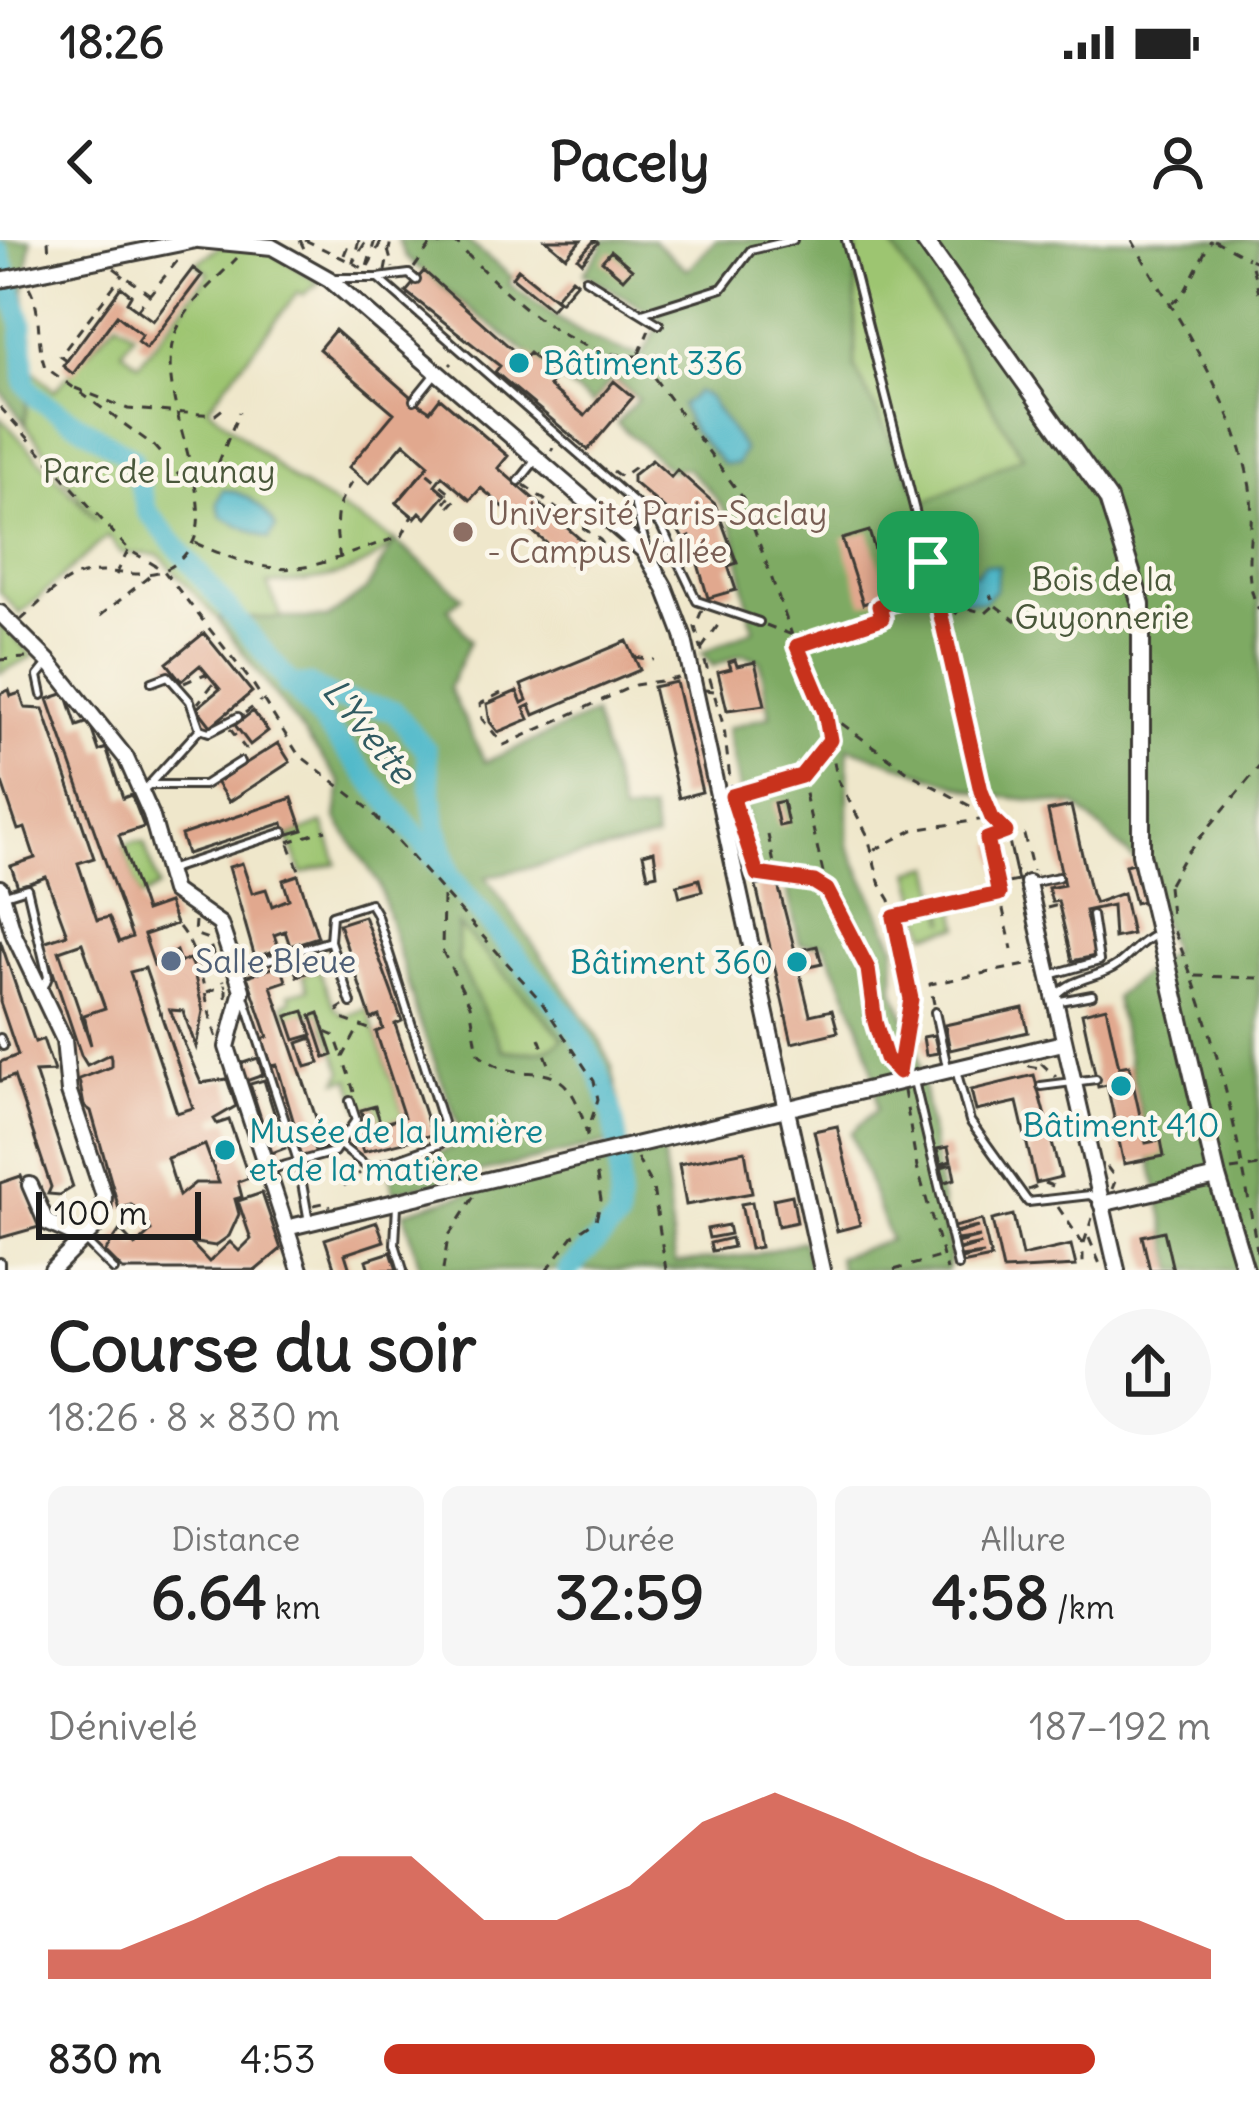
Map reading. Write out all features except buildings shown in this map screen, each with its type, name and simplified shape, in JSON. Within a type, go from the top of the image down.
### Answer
[{"type":"street","points":[[924,240],[1108,499],[1141,604],[1142,854],[1216,1178],[1245,1270]]},
{"type":"street","points":[[0,280],[194,243],[272,247],[329,279],[447,366],[547,452],[644,551],[683,635],[726,798],[822,1270]]},
{"type":"street","points":[[0,614],[50,662],[127,758],[146,790],[164,871],[182,901],[220,924],[231,984],[226,1047],[300,1270]]},
{"type":"street","points":[[1031,881],[1112,1268]]},
{"type":"street","points":[[1,892],[14,935],[64,1040],[69,1092],[104,1196],[103,1219],[52,1270]]},
{"type":"street","points":[[286,1228],[598,1159],[904,1078],[1063,1042]]},
{"type":"street","points":[[1096,1209],[1216,1178]]},
{"type":"street","points":[[30,1185],[46,1222],[84,1239]]},
{"type":"lane","points":[[641,313],[722,288],[751,250],[793,240]]},
{"type":"lane","points":[[846,240],[927,564],[884,553],[898,600]]},
{"type":"lane","points":[[372,275],[662,528],[697,601],[759,622]]},
{"type":"lane","points":[[329,279],[412,277]]},
{"type":"lane","points":[[586,279],[656,322]]},
{"type":"lane","points":[[414,400],[447,366]]},
{"type":"lane","points":[[519,481],[547,452]]},
{"type":"lane","points":[[634,503],[649,544],[644,551]]},
{"type":"lane","points":[[42,695],[38,676],[50,662]]},
{"type":"lane","points":[[152,682],[169,676],[190,701],[202,730]]},
{"type":"lane","points":[[146,790],[202,730],[228,726],[241,717]]},
{"type":"lane","points":[[146,790],[204,785],[240,762]]},
{"type":"lane","points":[[164,871],[284,832]]},
{"type":"lane","points":[[1031,881],[1058,877]]},
{"type":"lane","points":[[1,892],[27,888],[49,977],[43,989]]},
{"type":"lane","points":[[341,1146],[364,1167],[440,1144],[446,1132],[370,903],[332,915],[330,940],[349,1003]]},
{"type":"lane","points":[[1047,968],[1099,961],[1092,915]]},
{"type":"lane","points":[[1055,1000],[1070,981],[1117,966],[1132,946],[1158,934]]},
{"type":"lane","points":[[309,1222],[298,1161],[231,984],[330,940]]},
{"type":"lane","points":[[1055,1000],[1092,995]]},
{"type":"lane","points":[[935,1012],[970,1121],[1022,1194],[1037,1205],[1090,1196],[1096,1209]]},
{"type":"lane","points":[[904,1078],[958,1266]]},
{"type":"lane","points":[[1041,1086],[1096,1079]]},
{"type":"lane","points":[[266,1170],[341,1146],[356,1120],[350,1101]]},
{"type":"lane","points":[[397,1202],[394,1244],[403,1270]]},
{"type":"lane","points":[[84,1239],[113,1270]]},
{"type":"path","points":[[305,240],[372,275]]},
{"type":"path","points":[[343,256],[350,240]]},
{"type":"path","points":[[353,262],[359,240]]},
{"type":"path","points":[[353,262],[367,240]]},
{"type":"path","points":[[372,275],[375,240]]},
{"type":"path","points":[[372,275],[382,240]]},
{"type":"path","points":[[389,278],[382,267],[391,240]]},
{"type":"path","points":[[1132,240],[1217,389],[1249,479],[1252,536],[1247,572],[1259,610]]},
{"type":"path","points":[[1170,304],[1183,295],[1212,240],[1259,263]]},
{"type":"path","points":[[388,250],[394,272],[412,277],[430,246],[454,241],[565,337],[617,356],[638,356]]},
{"type":"path","points":[[137,310],[194,243]]},
{"type":"path","points":[[15,625],[82,574],[152,574],[165,569],[193,542],[201,518],[177,412],[172,342],[187,311],[238,244]]},
{"type":"path","points":[[1250,259],[1259,292]]},
{"type":"path","points":[[103,260],[150,295]]},
{"type":"path","points":[[67,361],[60,356],[123,274]]},
{"type":"path","points":[[22,275],[38,302],[39,350],[45,367],[153,445],[183,480],[195,482],[214,474],[239,412]]},
{"type":"path","points":[[90,317],[96,321]]},
{"type":"path","points":[[638,356],[656,322]]},
{"type":"path","points":[[638,356],[743,498],[825,712],[837,778],[873,851],[894,917],[911,999],[904,1078],[917,1167],[947,1270]]},
{"type":"path","points":[[74,388],[128,409],[215,415],[230,404]]},
{"type":"path","points":[[0,407],[129,550],[165,569],[264,699],[298,754],[369,809],[540,1000],[586,1062],[598,1099],[587,1134],[539,1038]]},
{"type":"path","points":[[601,464],[621,477],[635,467]]},
{"type":"path","points":[[193,542],[230,558],[295,571],[402,536],[412,516],[396,503],[424,471],[452,494],[447,505],[462,493]]},
{"type":"path","points":[[340,559],[334,523],[338,497],[358,475]]},
{"type":"path","points":[[1249,479],[1259,477]]},
{"type":"path","points":[[519,481],[600,540],[618,564]]},
{"type":"path","points":[[1252,536],[1259,539]]},
{"type":"path","points":[[116,576],[129,550]]},
{"type":"path","points":[[797,646],[882,618],[879,606],[898,600],[927,564]]},
{"type":"path","points":[[927,564],[962,607],[986,613],[994,604]]},
{"type":"path","points":[[927,564],[981,791],[992,818]]},
{"type":"path","points":[[100,616],[152,574]]},
{"type":"path","points":[[990,595],[994,604],[1016,620]]},
{"type":"path","points":[[704,603],[695,627],[712,688],[726,798],[757,874],[814,882],[827,890]]},
{"type":"path","points":[[944,630],[962,607]]},
{"type":"path","points":[[701,649],[728,609]]},
{"type":"path","points":[[759,622],[792,635]]},
{"type":"path","points":[[0,661],[34,657]]},
{"type":"path","points":[[634,657],[654,660]]},
{"type":"path","points":[[181,686],[205,674],[213,684],[212,692],[194,706]]},
{"type":"path","points":[[501,693],[480,704],[482,719],[504,745],[635,685],[687,677]]},
{"type":"path","points":[[712,688],[723,692]]},
{"type":"path","points":[[241,717],[264,699]]},
{"type":"path","points":[[241,717],[243,700]]},
{"type":"path","points":[[825,712],[910,774],[992,818],[1006,832]]},
{"type":"path","points":[[202,730],[205,735],[228,726],[251,757]]},
{"type":"path","points":[[726,798],[801,776],[830,740]]},
{"type":"path","points":[[1150,896],[1168,886],[1184,857],[1259,767]]},
{"type":"path","points":[[801,776],[827,890],[868,969],[875,1022],[886,1058],[904,1078]]},
{"type":"path","points":[[873,851],[914,830],[992,818]]},
{"type":"path","points":[[288,842],[326,830]]},
{"type":"path","points":[[284,832],[301,875]]},
{"type":"path","points":[[1012,949],[987,839],[1006,832],[1024,835],[1031,881]]},
{"type":"path","points":[[768,836],[777,880]]},
{"type":"path","points":[[1168,886],[1172,926],[1193,976],[1244,1168],[1259,1265]]},
{"type":"path","points":[[894,917],[999,894]]},
{"type":"path","points":[[443,896],[442,950],[470,1005],[478,1052],[499,1067],[553,1074]]},
{"type":"path","points":[[1040,909],[1059,905]]},
{"type":"path","points":[[196,920],[194,934],[208,939],[231,984],[208,992]]},
{"type":"path","points":[[179,927],[189,938],[208,992],[218,1040]]},
{"type":"path","points":[[935,1012],[930,985],[1047,968]]},
{"type":"path","points":[[1193,976],[1259,978]]},
{"type":"path","points":[[907,978],[916,978]]},
{"type":"path","points":[[349,1003],[338,1009],[342,1019],[369,1029]]},
{"type":"path","points":[[343,1057],[359,1026]]},
{"type":"path","points":[[326,1032],[335,1036],[343,1057],[356,1099],[350,1101]]},
{"type":"path","points":[[1035,1057],[1047,1069]]},
{"type":"path","points":[[629,1151],[653,1187],[666,1270]]},
{"type":"path","points":[[547,1270],[573,1236],[596,1220],[601,1200],[598,1159]]},
{"type":"path","points":[[1216,1178],[1259,1166]]},
{"type":"path","points":[[344,1186],[364,1167]]},
{"type":"path","points":[[1022,1194],[1046,1183],[1071,1195]]},
{"type":"path","points":[[443,1270],[448,1237],[477,1192]]},
{"type":"path","points":[[1057,1201],[1083,1244],[1083,1270]]},
{"type":"path","points":[[1083,1244],[1096,1209]]},
{"type":"path","points":[[1088,1236],[1112,1268]]},
{"type":"path","points":[[894,1270],[945,1256]]},
{"type":"green space","points":[[0,240],[31,240],[24,293],[32,336],[25,424],[0,390]]},
{"type":"green space","name":"Bois de la Guyonnerie","points":[[398,240],[466,240],[512,277],[509,284],[556,317],[606,345],[642,355],[662,320],[584,273],[602,247],[600,240],[653,240],[687,270],[716,240],[856,240],[855,369],[923,503],[1023,456],[889,240],[1259,240],[1259,1270],[1175,1270],[1115,997],[1171,951],[1146,871],[1076,805],[986,795],[848,747],[848,846],[895,945],[894,989],[918,1052],[950,1255],[947,1270],[840,1270],[838,1257],[890,1240],[851,1133],[877,1109],[875,1087],[859,1024],[824,944],[800,944],[784,877],[758,883],[727,728],[770,716],[760,660],[743,654],[713,666],[702,653],[754,629],[731,523],[717,499],[687,468],[670,470],[617,423],[638,399],[613,378],[592,404],[406,258]]},
{"type":"green space","points":[[856,240],[889,240],[1023,457],[922,503],[855,369]]},
{"type":"green space","name":"Parc de Launay","points":[[222,245],[271,251],[319,283],[303,295],[298,292],[208,407],[293,480],[395,541],[353,570],[267,584],[282,618],[217,618],[159,555],[121,553],[108,536],[20,614],[0,592],[0,417],[97,521],[25,424],[30,367],[54,391],[117,321],[134,334],[122,351],[139,364],[209,273],[196,263]]},
{"type":"green space","points":[[395,541],[463,597],[448,608],[470,641],[449,688],[485,762],[594,714],[622,814],[651,811],[656,839],[486,877],[598,1037],[612,1067],[626,1139],[393,1192],[390,1174],[465,1142],[417,1015],[379,884],[336,818],[341,783],[217,618],[328,618],[366,590]],"holes":[[[458,925],[563,1038],[543,1050],[503,1050],[458,960]]]},
{"type":"green space","points":[[0,623],[33,656],[0,673]]},
{"type":"green space","points":[[323,823],[337,863],[302,874],[288,837]]},
{"type":"green space","points":[[144,843],[159,887],[140,898],[123,846]]},
{"type":"green space","points":[[932,866],[946,923],[945,909],[956,907],[960,927],[927,934],[911,871]]},
{"type":"green space","points":[[458,923],[564,1039],[542,1050],[503,1050],[458,960]]},
{"type":"green space","points":[[318,969],[336,1010],[346,1016],[367,1008],[404,1117],[381,1124],[375,1106],[361,1110],[350,1079],[338,1081],[343,1071],[319,1013],[287,1016],[283,1004],[291,1001],[289,994],[308,989],[303,974]]},
{"type":"green space","points":[[663,1151],[675,1263],[754,1255],[803,1241],[810,1270],[421,1270],[404,1212],[512,1180]]},
{"type":"water","points":[[697,392],[708,397],[744,450],[737,464],[723,464],[693,431],[681,406]]},
{"type":"water","points":[[223,490],[247,497],[266,513],[276,527],[269,539],[222,517],[217,503]]},
{"type":"water","points":[[955,550],[964,568],[976,574],[984,564],[999,566],[995,590],[983,602],[962,599],[947,552]]},
{"type":"waterway","name":"L'Yvette","points":[[0,252],[22,323],[25,383],[38,399],[132,458],[147,511],[569,1019],[584,1043],[612,1114],[620,1192],[618,1220],[568,1270]]},
{"type":"waterway","points":[[0,310],[16,303]]},
{"type":"waterway","points":[[288,685],[309,685],[336,699],[393,710],[426,750],[435,820],[451,879]]},
{"type":"place","name":"Bâtiment 336","points":[[519,363]]},
{"type":"place","name":"Université Paris-Saclay - Campus Vallée","points":[[463,532]]},
{"type":"place","name":"Salle Bleue","points":[[171,961]]},
{"type":"place","name":"Bâtiment 360","points":[[797,962]]},
{"type":"place","name":"Bâtiment 410","points":[[1121,1086]]},
{"type":"place","name":"Musée de la lumière et de la matière","points":[[225,1150]]},
{"type":"route","points":[[922,560],[928,562],[981,791],[992,818],[1006,832],[987,839],[999,894],[894,917],[911,999],[899,1072],[886,1058],[875,1022],[868,969],[827,890],[814,882],[757,874],[750,840],[732,796],[801,776],[830,740],[825,712],[797,646],[882,618],[879,606],[898,600],[922,560]]}]
